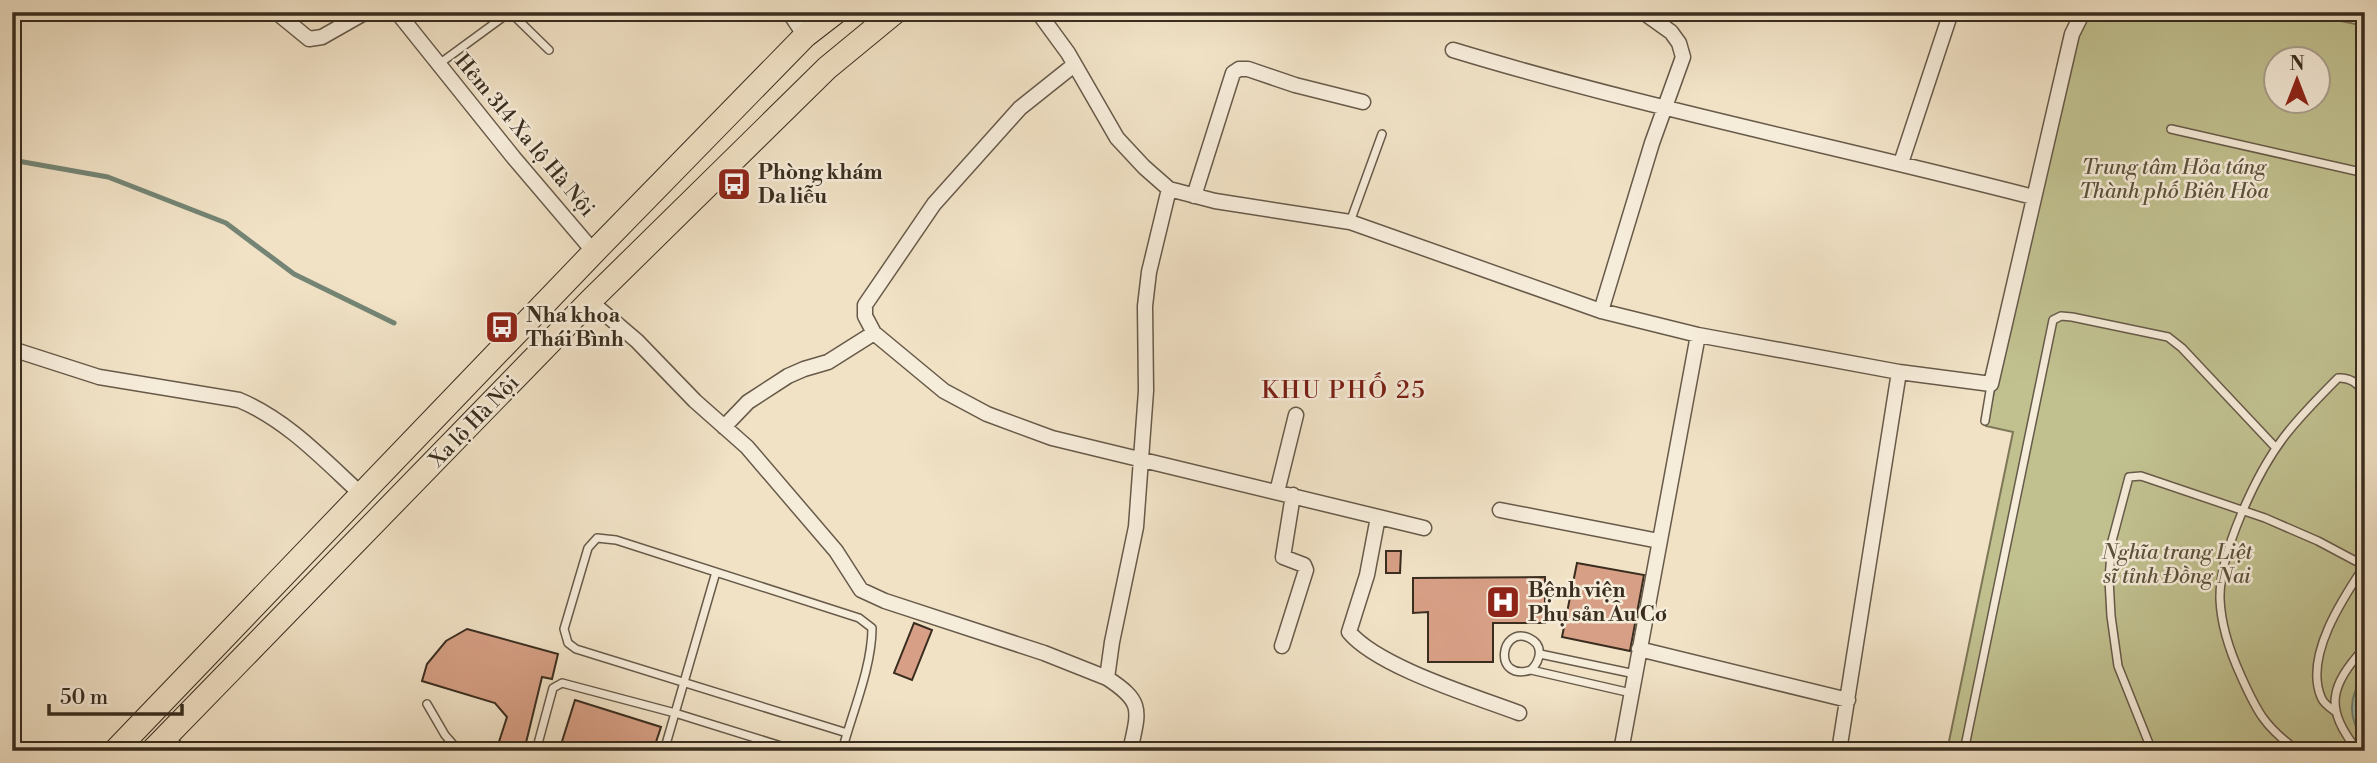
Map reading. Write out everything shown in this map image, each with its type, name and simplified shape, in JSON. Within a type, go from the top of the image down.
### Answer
[{"type":"highway","name":"Xa lộ Hà Nội","points":[[115,751],[594,252],[805,36],[836,12]]},
{"type":"highway","name":"Xa lộ Hà Nội","points":[[166,746],[590,301],[827,68],[895,12]]},
{"type":"street","points":[[276,12],[309,39],[322,37],[366,12]]},
{"type":"street","name":"Hẻm 314 Xa lộ Hà Nội","points":[[397,12],[514,158],[594,252]]},
{"type":"street","points":[[789,12],[805,36]]},
{"type":"street","points":[[1038,12],[1068,53],[1117,138],[1143,167],[1169,188],[1194,196],[1272,211],[1319,215],[1350,222],[1601,311],[1698,335],[1899,372],[1991,384],[2072,34],[2083,12]]},
{"type":"street","points":[[1601,311],[1683,57],[1679,43],[1671,32],[1643,12]]},
{"type":"street","points":[[1901,163],[1951,12]]},
{"type":"street","points":[[1453,50],[1536,76],[2034,197]]},
{"type":"street","points":[[1074,65],[1020,107],[934,204],[864,305],[865,316],[874,333],[944,391],[986,414],[1052,438],[1424,528]]},
{"type":"street","points":[[1194,196],[1233,73],[1239,69],[1248,69],[1295,85],[1363,102]]},
{"type":"street","points":[[1107,678],[1136,527],[1146,391],[1145,306],[1149,272],[1169,188]]},
{"type":"street","points":[[590,301],[637,341],[747,447],[836,551],[861,590],[885,601],[1044,653],[1107,678],[1128,692],[1134,700],[1137,710],[1130,751]]},
{"type":"street","points":[[724,427],[748,402],[788,376],[828,362],[874,333]]},
{"type":"street","points":[[1620,751],[1698,335]]},
{"type":"street","points":[[12,349],[99,377],[239,400],[260,408],[294,432],[361,494]]},
{"type":"street","points":[[1839,751],[1899,372]]},
{"type":"street","points":[[1277,492],[1296,415]]},
{"type":"street","points":[[1282,646],[1306,570],[1304,565],[1283,557],[1293,495]]},
{"type":"street","points":[[1500,510],[1659,541]]},
{"type":"street","points":[[1378,517],[1367,575],[1349,632],[1369,651],[1398,666],[1518,713]]},
{"type":"street","points":[[1639,649],[1848,700]]},
{"type":"lane","points":[[439,65],[510,12],[549,50]]},
{"type":"lane","points":[[2171,129],[2365,173]]},
{"type":"lane","points":[[1350,222],[1382,134]]},
{"type":"lane","points":[[1964,751],[2053,320],[2061,316],[2073,317],[2168,337],[2182,348],[2276,448]]},
{"type":"lane","points":[[2298,751],[2279,736],[2256,710],[2232,656],[2223,626],[2220,598],[2223,568],[2244,511],[2276,448],[2315,401],[2338,379],[2345,378],[2355,382],[2365,393]]},
{"type":"lane","points":[[1985,421],[1991,384]]},
{"type":"lane","points":[[2149,750],[2118,666],[2111,616],[2109,579],[2112,541],[2129,477],[2141,476],[2244,511],[2318,541],[2365,566],[2339,608],[2319,655],[2316,678],[2321,699],[2336,712]]},
{"type":"lane","points":[[842,751],[872,645],[872,628],[859,618],[616,540],[597,538],[588,548],[564,629],[568,643],[576,649],[847,733]]},
{"type":"lane","points":[[664,751],[716,572]]},
{"type":"lane","points":[[1516,637],[1532,639],[1538,646],[1538,663],[1531,670],[1523,673],[1507,666],[1504,649],[1508,642],[1516,637]]},
{"type":"lane","points":[[2358,751],[2349,740],[2333,704],[2338,685],[2352,661],[2365,647]]},
{"type":"lane","points":[[1540,654],[1635,674]]},
{"type":"lane","points":[[1531,670],[1631,693]]},
{"type":"lane","points":[[536,751],[553,688],[562,683],[675,713],[797,751]]},
{"type":"lane","points":[[427,704],[445,735],[459,751]]},
{"type":"green space","name":"Nghĩa trang Liệt sĩ tỉnh Đồng Nai","points":[[2091,12],[2298,12],[2365,26],[2365,751],[1947,751],[2013,432],[1986,426],[2078,36]]},
{"type":"shaded area","points":[[2365,675],[2365,741],[2355,724],[2352,708],[2355,691]]},
{"type":"building","points":[[1386,551],[1401,551],[1400,573],[1386,573]]},
{"type":"building","points":[[1577,563],[1644,575],[1630,651],[1562,637]]},
{"type":"building","points":[[1545,577],[1545,623],[1493,623],[1493,662],[1428,662],[1428,612],[1413,613],[1413,578]]},
{"type":"building","points":[[914,623],[932,630],[912,680],[894,673]]},
{"type":"building","points":[[467,629],[558,654],[552,679],[542,677],[524,751],[496,751],[507,717],[495,703],[422,681],[427,664],[446,641]]},
{"type":"building","points":[[575,700],[661,727],[653,751],[559,751]]},
{"type":"waterway","points":[[12,160],[108,177],[226,223],[294,274],[394,323]]},
{"type":"place","name":"Phòng khám Da liễu","points":[[734,184]]},
{"type":"place","name":"Nha khoa Thái Bình","points":[[502,327]]},
{"type":"place","name":"Bệnh viện Phụ sản Âu Cơ","points":[[1503,602]]},
{"type":"district","name":"KHU PHỐ 25","points":[[1344,390]]},
{"type":"park label","name":"Trung tâm Hỏa táng Thành phố Biên Hòa","points":[[2174,179]]}]
